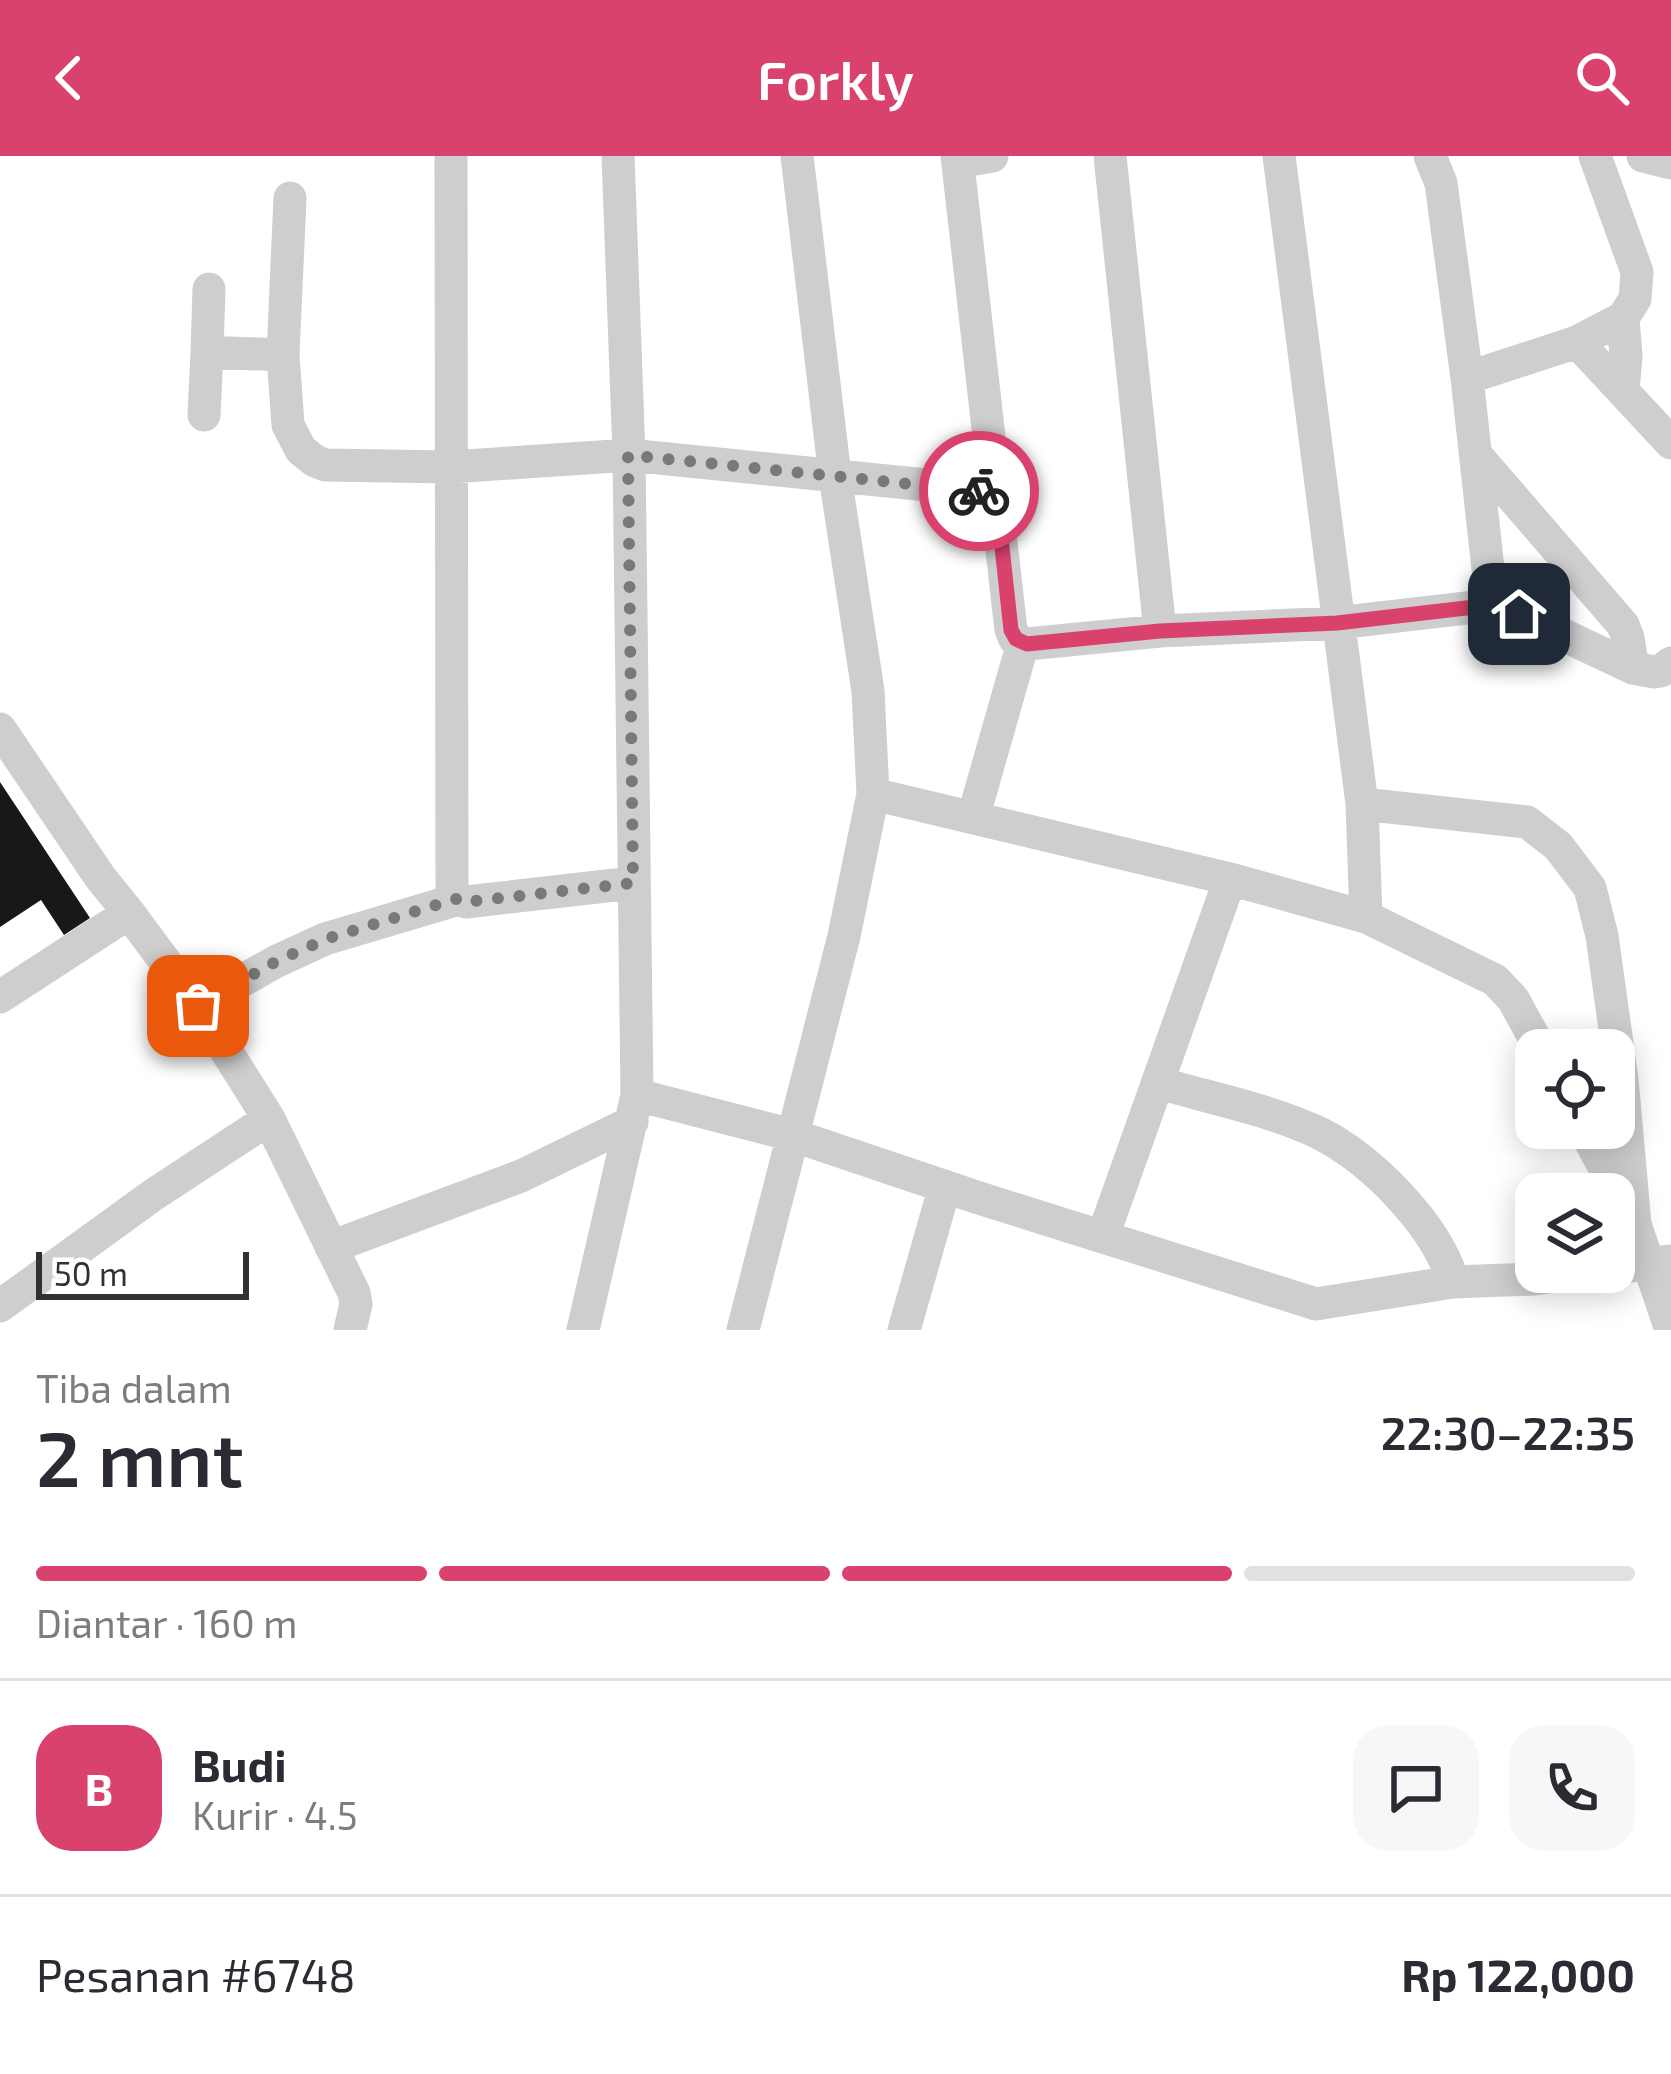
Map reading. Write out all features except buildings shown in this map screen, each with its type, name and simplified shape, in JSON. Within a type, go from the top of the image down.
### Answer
[{"type":"street","points":[[451,156],[452,890],[466,902],[633,883]]},
{"type":"street","points":[[583,1330],[634,1108],[628,455],[618,156]]},
{"type":"street","points":[[742,1330],[844,936],[873,794],[868,691],[835,476],[797,156]]},
{"type":"street","points":[[992,156],[958,159],[1011,630],[1016,639],[1023,643],[1337,623],[1492,605],[1659,671]]},
{"type":"street","points":[[1110,156],[1160,631]]},
{"type":"street","points":[[1279,156],[1362,804],[1366,917]]},
{"type":"street","points":[[1430,156],[1441,183],[1492,605]]},
{"type":"street","points":[[1467,378],[1577,342],[1623,318],[1635,299],[1637,272],[1594,156]]},
{"type":"street","points":[[1643,156],[1671,163]]},
{"type":"street","points":[[290,199],[283,355],[288,425],[302,450],[315,461],[450,467],[628,455],[996,492]]},
{"type":"street","points":[[204,416],[208,289]]},
{"type":"street","points":[[1623,318],[1623,392]]},
{"type":"street","points":[[1577,342],[1671,443]]},
{"type":"street","points":[[207,352],[283,355]]},
{"type":"street","points":[[1476,455],[1659,671]]},
{"type":"street","points":[[973,818],[1023,643]]},
{"type":"street","points":[[0,729],[100,877],[198,1006],[269,1119],[354,1293],[350,1330]]},
{"type":"street","points":[[873,794],[1231,879],[1366,917],[1495,980],[1513,999],[1529,1029]]},
{"type":"street","points":[[1362,804],[1527,822],[1558,846],[1590,888],[1602,936],[1630,1173]]},
{"type":"street","points":[[1103,1236],[1231,879]]},
{"type":"street","points":[[198,1006],[326,939],[459,898]]},
{"type":"street","points":[[0,997],[129,913]]},
{"type":"street","points":[[1159,1083],[1322,1134],[1411,1207],[1432,1234],[1453,1282]]},
{"type":"street","points":[[332,1246],[520,1176],[634,1108],[792,1135],[1103,1236],[1322,1317],[1453,1282],[1515,1280]]},
{"type":"street","points":[[0,1306],[153,1195],[269,1119]]},
{"type":"street","points":[[904,1330],[945,1186]]},
{"type":"street","points":[[1635,1224],[1660,1262],[1671,1330]]},
{"type":"way so far","points":[[198,1006],[326,939],[459,898],[466,902],[633,883],[628,455],[979,491]]},
{"type":"route","points":[[979,491],[996,492],[1011,630],[1027,644],[1160,631],[1337,623],[1492,605],[1519,614]]}]
